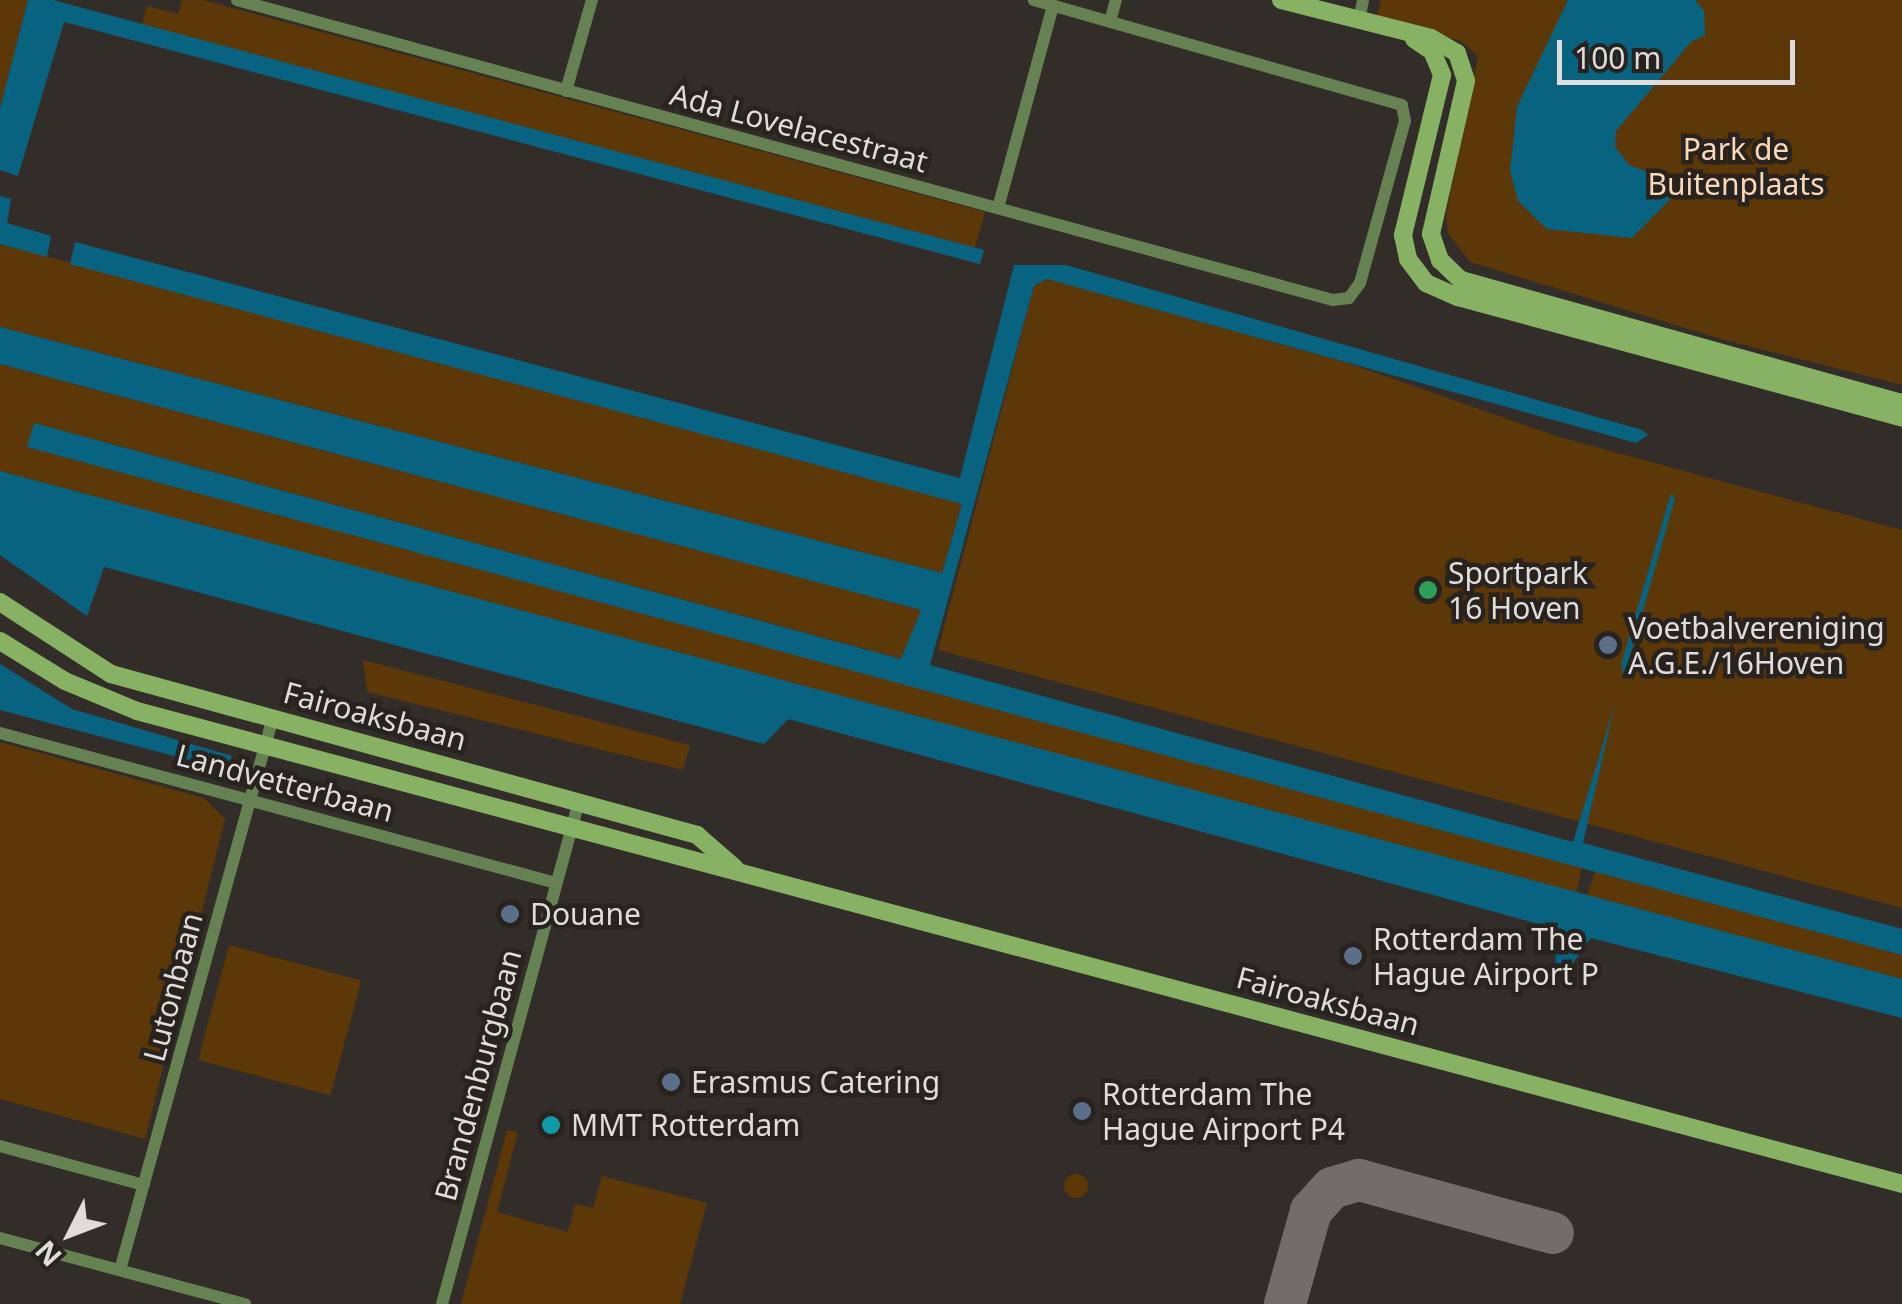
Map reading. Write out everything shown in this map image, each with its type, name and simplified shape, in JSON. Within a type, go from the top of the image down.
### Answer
[{"type":"main road","points":[[1281,0],[1441,41],[1466,72],[1430,234],[1440,260],[1462,280],[1902,403]]},
{"type":"main road","points":[[1390,29],[1425,44],[1442,75],[1403,235],[1408,259],[1426,282],[1458,298],[1902,418]]},
{"type":"main road","name":"Fairoaksbaan","points":[[0,602],[111,674],[696,834],[739,872]]},
{"type":"main road","name":"Fairoaksbaan","points":[[0,641],[101,698],[1902,1184]]},
{"type":"street","name":"Ada Lovelacestraat","points":[[237,0],[1333,300],[1348,298],[1360,283],[1404,121],[1402,105],[1110,22]]},
{"type":"street","points":[[566,91],[592,0]]},
{"type":"street","points":[[1034,0],[1110,22],[1116,0]]},
{"type":"street","points":[[1359,21],[1364,0]]},
{"type":"street","points":[[998,208],[1052,5]]},
{"type":"street","name":"Lutonbaan","points":[[120,1270],[273,716]]},
{"type":"street","name":"Landvetterbaan","points":[[0,733],[556,883]]},
{"type":"street","name":"Brandenburgbaan","points":[[442,1304],[578,801]]},
{"type":"street","points":[[0,1146],[144,1185]]},
{"type":"street","points":[[0,1238],[246,1304]]},
{"type":"green space","points":[[0,0],[28,0],[0,108]]},
{"type":"green space","points":[[182,0],[203,0],[985,212],[975,248],[142,25],[147,6],[178,14]]},
{"type":"green space","name":"Park de Buitenplaats","points":[[1381,0],[1902,0],[1902,385],[1721,339],[1470,262],[1448,233],[1446,215],[1478,56],[1461,41],[1377,16]]},
{"type":"green space","points":[[0,244],[956,500],[962,503],[942,573],[0,327]]},
{"type":"green space","name":"Sportpark 16 Hoven","points":[[1048,279],[1348,363],[1559,437],[1902,530],[1902,908],[938,650],[1034,286]]},
{"type":"green space","points":[[0,364],[922,610],[902,659],[34,423],[28,447],[1582,867],[1576,895],[0,471]]},
{"type":"green space","points":[[363,660],[690,745],[683,770],[367,692]]},
{"type":"green space","points":[[0,742],[204,798],[225,819],[145,1139],[0,1099]]},
{"type":"green space","points":[[1595,871],[1902,955],[1902,979],[1587,897]]},
{"type":"green space","points":[[229,945],[361,980],[331,1095],[198,1060]]},
{"type":"green space","points":[[507,1130],[518,1132],[497,1212],[568,1232],[575,1204],[593,1208],[602,1176],[707,1203],[680,1304],[461,1304]]},
{"type":"green space","points":[[1076,1174],[1088,1186],[1076,1198],[1064,1186]]},
{"type":"water","points":[[28,0],[53,0],[984,250],[980,264],[64,22],[18,176],[0,170],[0,108]]},
{"type":"water","points":[[1568,0],[1695,0],[1704,11],[1705,35],[1691,42],[1616,131],[1615,147],[1629,165],[1684,185],[1632,238],[1547,229],[1518,201],[1510,171],[1517,107]]},
{"type":"water","points":[[0,196],[11,199],[7,223],[51,236],[47,257],[0,244]]},
{"type":"water","points":[[75,242],[960,478],[1014,265],[1066,265],[1642,430],[1648,435],[1636,443],[1047,279],[1034,286],[930,665],[1573,842],[1615,704],[1583,843],[1902,929],[1902,955],[27,447],[34,423],[901,659],[921,610],[0,364],[0,327],[942,573],[962,504],[70,264]]},
{"type":"water","points":[[0,471],[1902,979],[1902,1018],[1591,938],[1570,967],[1556,963],[1553,928],[1101,804],[788,719],[764,744],[104,567],[87,616],[0,555]]},
{"type":"water","points":[[1671,493],[1675,498],[1624,677],[1621,665]]},
{"type":"water","points":[[0,664],[72,709],[232,756],[227,770],[0,710]]},
{"type":"taxiway","points":[[1285,1304],[1311,1211],[1332,1188],[1359,1180],[1553,1233]]},
{"type":"place","name":"Sportpark 16 Hoven","points":[[1428,590]]},
{"type":"place","name":"Voetbalvereniging A.G.E./16Hoven","points":[[1608,645]]},
{"type":"place","name":"Douane","points":[[510,914]]},
{"type":"place","name":"Rotterdam The Hague Airport P","points":[[1353,956]]},
{"type":"place","name":"Erasmus Catering","points":[[671,1082]]},
{"type":"place","name":"Rotterdam The Hague Airport P4","points":[[1082,1111]]},
{"type":"place","name":"MMT Rotterdam","points":[[551,1125]]}]
